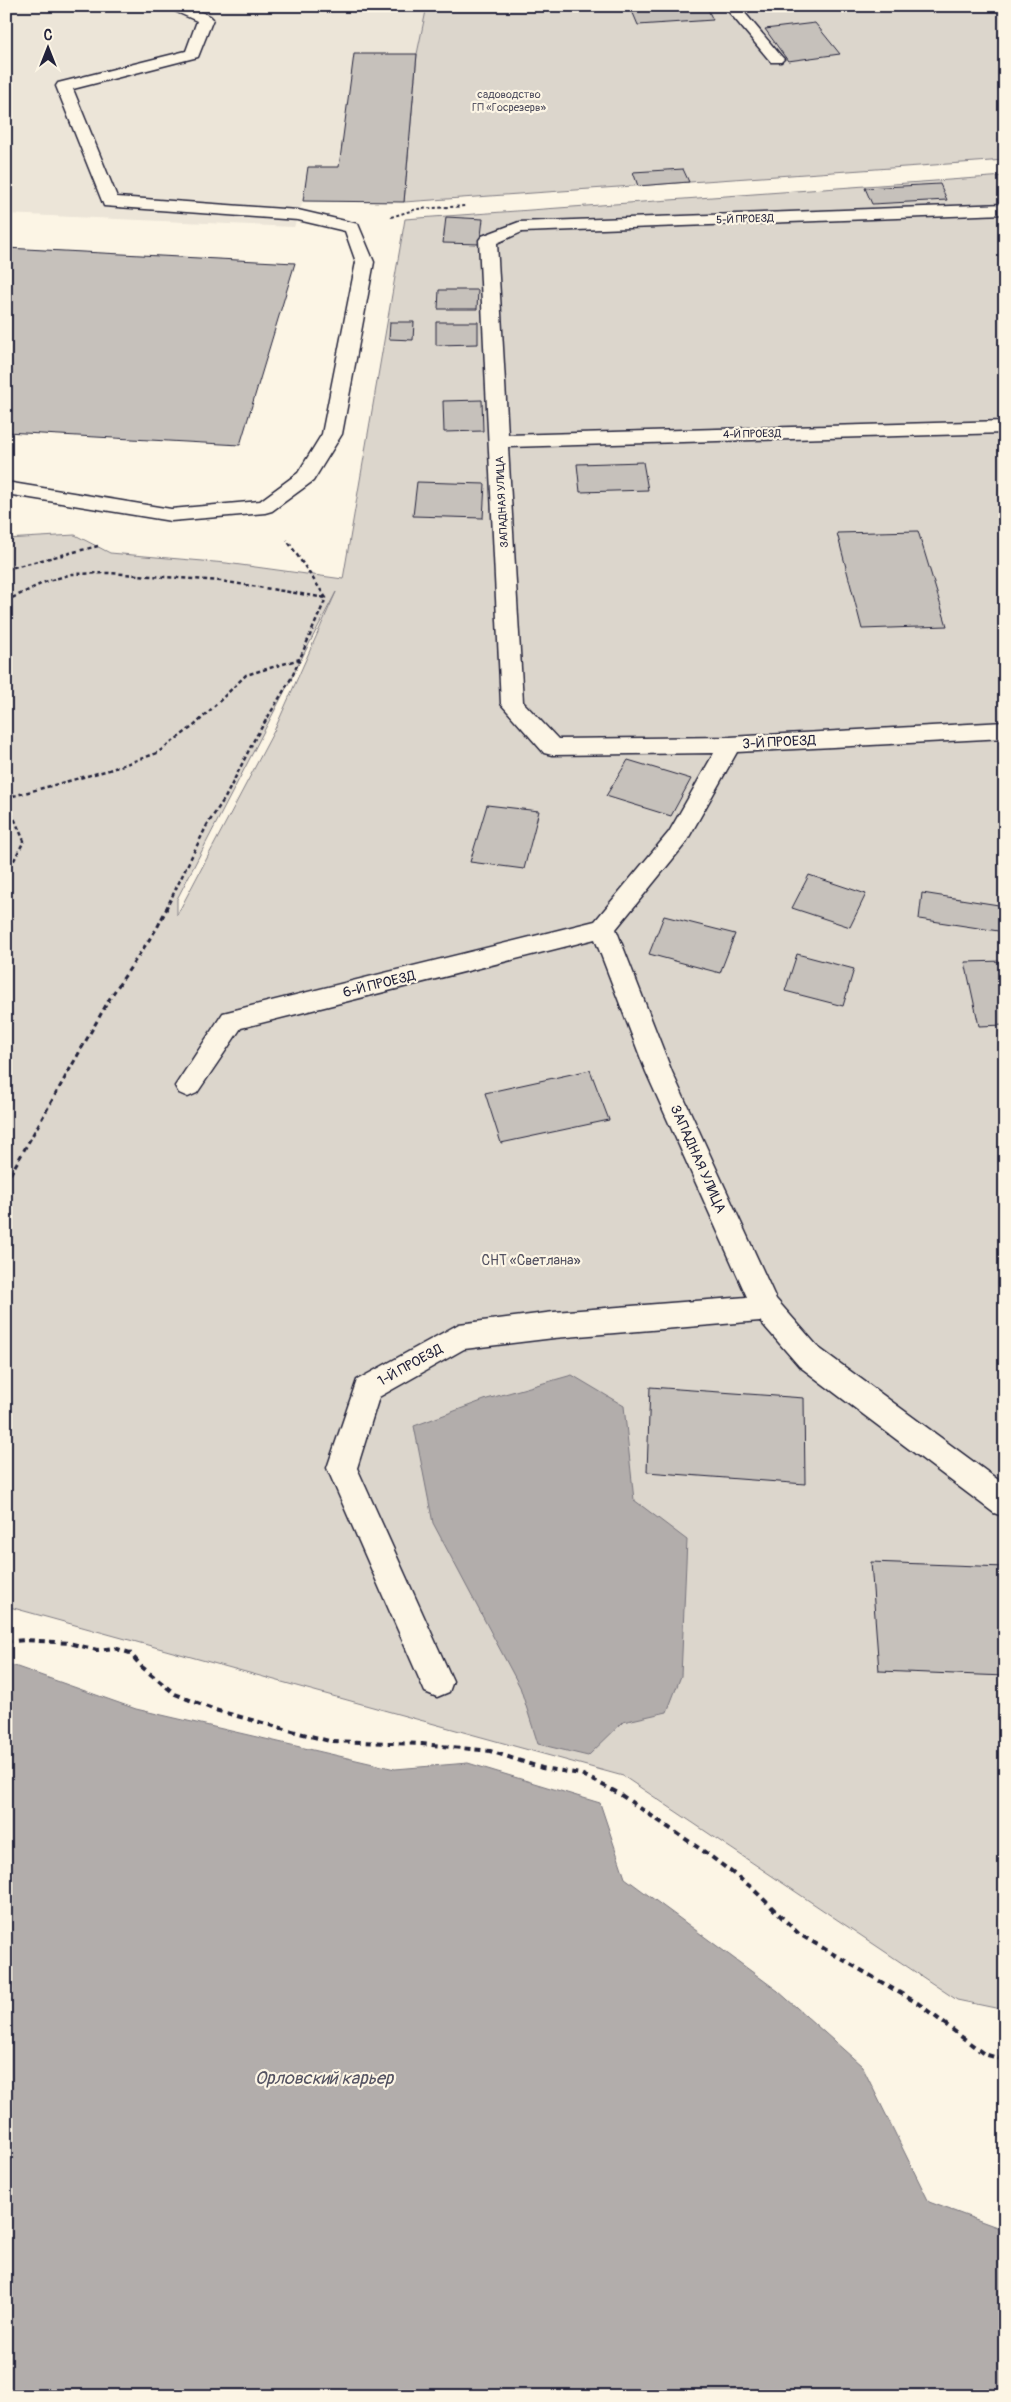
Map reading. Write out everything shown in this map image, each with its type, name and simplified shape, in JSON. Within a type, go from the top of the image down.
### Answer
[{"type":"street","points":[[6,488],[171,515],[265,507],[306,478],[332,434],[365,262],[352,228],[298,215],[110,202],[64,86],[193,54],[205,19],[175,6]]},
{"type":"street","points":[[731,6],[776,58]]},
{"type":"street","name":"5-Й ПРОЕЗД","points":[[488,240],[519,227],[1005,209]]},
{"type":"street","name":"ЗАПАДНАЯ УЛИЦА","points":[[488,240],[512,704],[552,747]]},
{"type":"street","name":"4-Й ПРОЕЗД","points":[[499,441],[1005,427]]},
{"type":"street","name":"3-Й ПРОЕЗД","points":[[552,747],[730,745],[1005,730]]},
{"type":"street","points":[[603,928],[677,838],[730,745]]},
{"type":"street","name":"ЗАПАДНАЯ УЛИЦА","points":[[603,928],[659,1072],[766,1308],[809,1357],[1005,1503]]},
{"type":"street","name":"6-Й ПРОЕЗД","points":[[188,1086],[232,1020],[603,928]]},
{"type":"street","name":"1-Й ПРОЕЗД","points":[[437,1680],[342,1468],[367,1389],[459,1337],[554,1325],[766,1308]]},
{"type":"path","points":[[265,507],[326,598]]},
{"type":"path","points":[[6,601],[45,582],[72,574],[109,573],[221,581],[326,598]]},
{"type":"path","points":[[6,1182],[110,998],[158,928],[207,825],[282,697],[301,659],[326,598]]},
{"type":"path","points":[[6,798],[109,770],[157,753],[195,725],[246,675],[301,659]]},
{"type":"path","points":[[6,808],[14,818],[24,841],[13,862],[6,867]]},
{"type":"path","points":[[6,1642],[25,1640],[69,1643],[97,1650],[114,1648],[130,1653],[142,1667],[175,1694],[216,1710],[329,1741],[401,1745],[422,1744],[490,1751],[542,1768],[581,1774],[618,1793],[708,1855],[751,1887],[799,1934],[919,2004],[984,2054],[1005,2060]]},
{"type":"shaded area","points":[[6,6],[427,6],[417,54],[404,202],[303,201],[294,227],[6,214]]},
{"type":"green space","name":"садоводство ГП «Госрезерв»","points":[[427,6],[1005,6],[1005,160],[404,202],[417,54]]},
{"type":"green space","name":"СНТ «Светлана»","points":[[1005,176],[1005,2010],[957,2000],[623,1776],[6,1606],[6,539],[75,535],[110,553],[226,563],[343,579],[405,219]],"holes":[[[336,592],[274,731],[177,915],[177,899]]]},
{"type":"water","points":[[572,1375],[624,1406],[634,1500],[687,1540],[681,1676],[667,1712],[623,1722],[588,1756],[538,1744],[520,1687],[433,1523],[414,1426],[487,1399]]},
{"type":"water","name":"Орловский карьер","points":[[6,1663],[136,1709],[395,1769],[468,1763],[600,1803],[625,1878],[778,1991],[862,2066],[929,2202],[1005,2230],[1005,2396],[6,2396]]},
{"type":"building","points":[[630,6],[706,6],[713,20],[638,25]]},
{"type":"building","points":[[815,23],[840,54],[788,61],[765,29]]},
{"type":"building","points":[[354,54],[417,54],[404,202],[303,201],[308,167],[339,167]]},
{"type":"building","points":[[683,169],[689,182],[638,186],[633,172]]},
{"type":"building","points":[[940,184],[947,200],[872,204],[865,188]]},
{"type":"building","points":[[446,217],[483,219],[480,244],[443,243]]},
{"type":"building","points":[[6,248],[295,263],[240,445],[6,432]]},
{"type":"building","points":[[439,290],[478,290],[477,309],[438,309]]},
{"type":"building","points":[[390,322],[414,322],[413,340],[389,339]]},
{"type":"building","points":[[436,322],[478,322],[478,344],[436,345]]},
{"type":"building","points":[[482,400],[483,431],[444,432],[443,401]]},
{"type":"building","points":[[643,462],[648,490],[580,492],[577,464]]},
{"type":"building","points":[[417,482],[485,484],[483,518],[413,516]]},
{"type":"building","points":[[918,531],[947,626],[862,629],[837,533]]},
{"type":"building","points":[[628,760],[691,779],[671,816],[606,796]]},
{"type":"building","points":[[487,805],[539,811],[524,869],[470,862]]},
{"type":"building","points":[[809,875],[866,894],[850,927],[792,908]]},
{"type":"building","points":[[922,893],[1005,906],[1005,932],[919,919]]},
{"type":"building","points":[[664,916],[735,934],[720,973],[649,954]]},
{"type":"building","points":[[797,954],[854,969],[843,1006],[785,991]]},
{"type":"building","points":[[1005,961],[1005,1025],[979,1026],[965,962]]},
{"type":"building","points":[[590,1070],[609,1120],[501,1143],[485,1093]]},
{"type":"building","points":[[650,1387],[804,1398],[805,1484],[647,1472]]},
{"type":"building","points":[[871,1562],[1005,1567],[1005,1676],[879,1671]]}]
